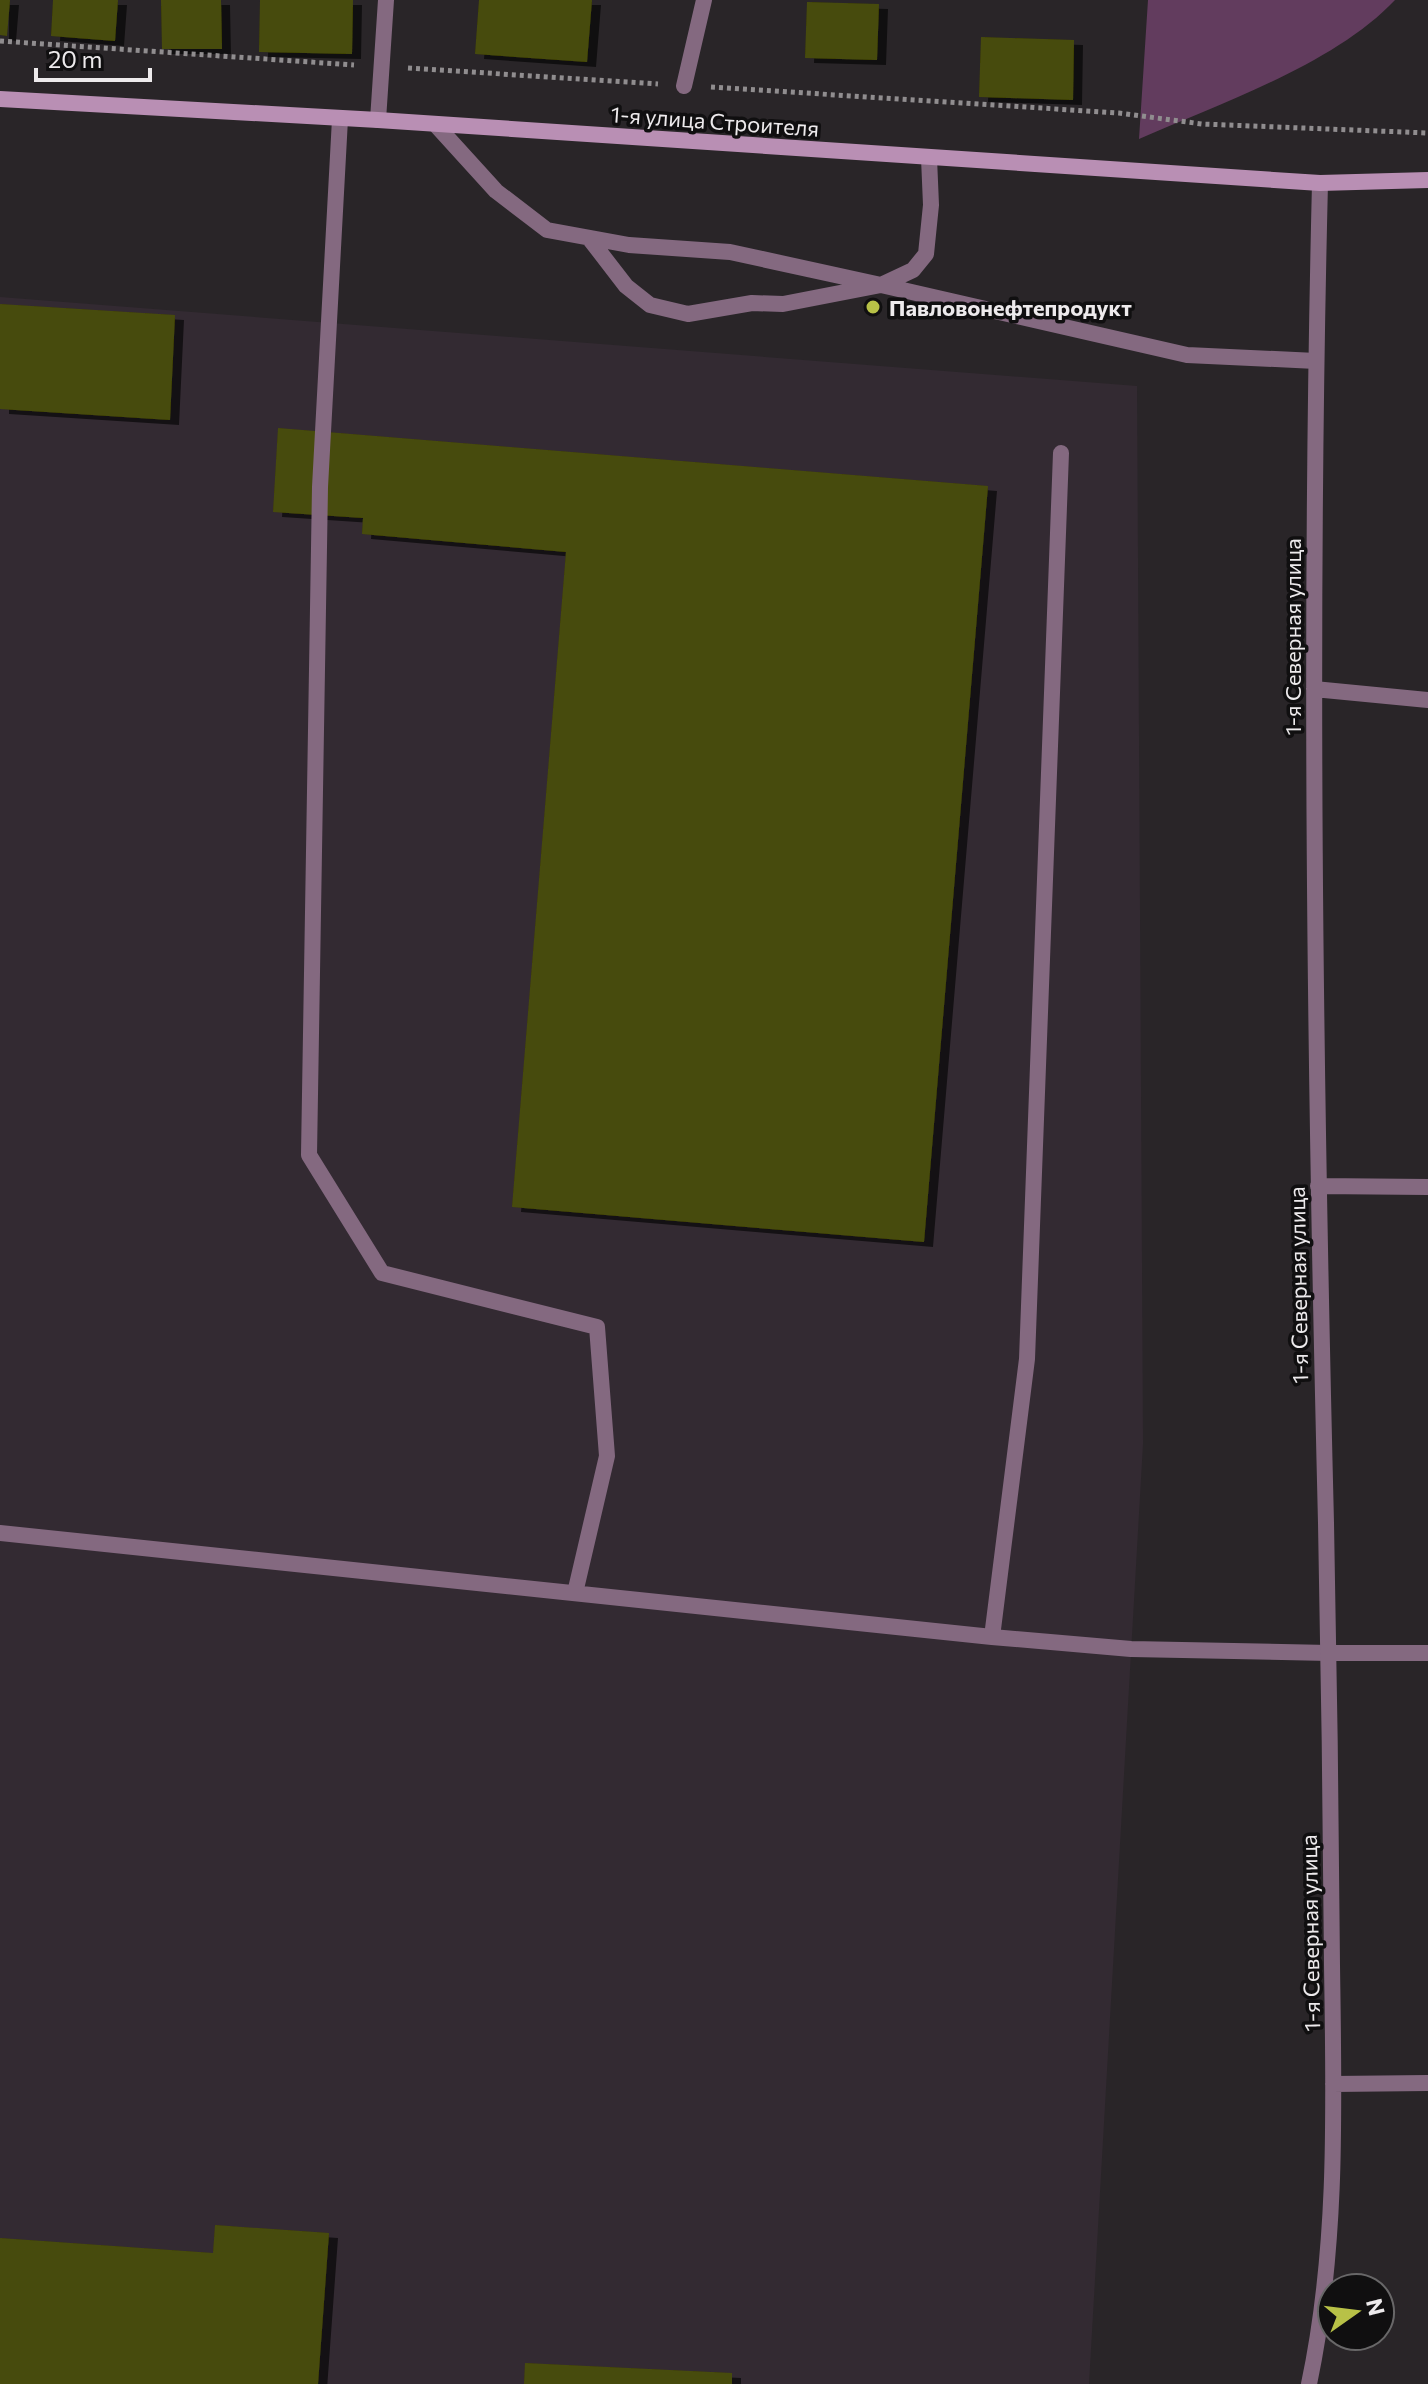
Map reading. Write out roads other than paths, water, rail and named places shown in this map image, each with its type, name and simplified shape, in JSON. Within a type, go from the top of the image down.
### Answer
[{"type":"street","points":[[378,120],[386,0]]},
{"type":"street","points":[[684,86],[704,0]]},
{"type":"street","name":"1-я улица Строителя","points":[[0,99],[378,120],[1320,183],[1428,180]]},
{"type":"street","points":[[340,119],[320,487],[309,1155],[382,1273],[597,1327],[607,1456],[575,1593]]},
{"type":"street","points":[[436,125],[496,191],[547,230],[629,245],[730,252],[1187,355],[1316,361]]},
{"type":"street","points":[[589,238],[626,286],[650,305],[688,314],[752,303],[783,304],[881,285],[913,270],[926,254],[931,205],[929,158]]},
{"type":"street","name":"1-я Северная улица","points":[[1309,2384],[1326,2303],[1333,2084],[1329,1653],[1318,1186],[1314,689],[1320,183]]},
{"type":"street","points":[[992,1637],[1027,1359],[1061,453]]},
{"type":"street","points":[[1314,689],[1428,700]]},
{"type":"street","points":[[1318,1186],[1428,1187]]},
{"type":"street","points":[[0,1533],[1131,1649],[1428,1653]]},
{"type":"street","points":[[1333,2084],[1428,2083]]},
{"type":"place","name":"Павловонефтепродукт","points":[[873,307]]}]
